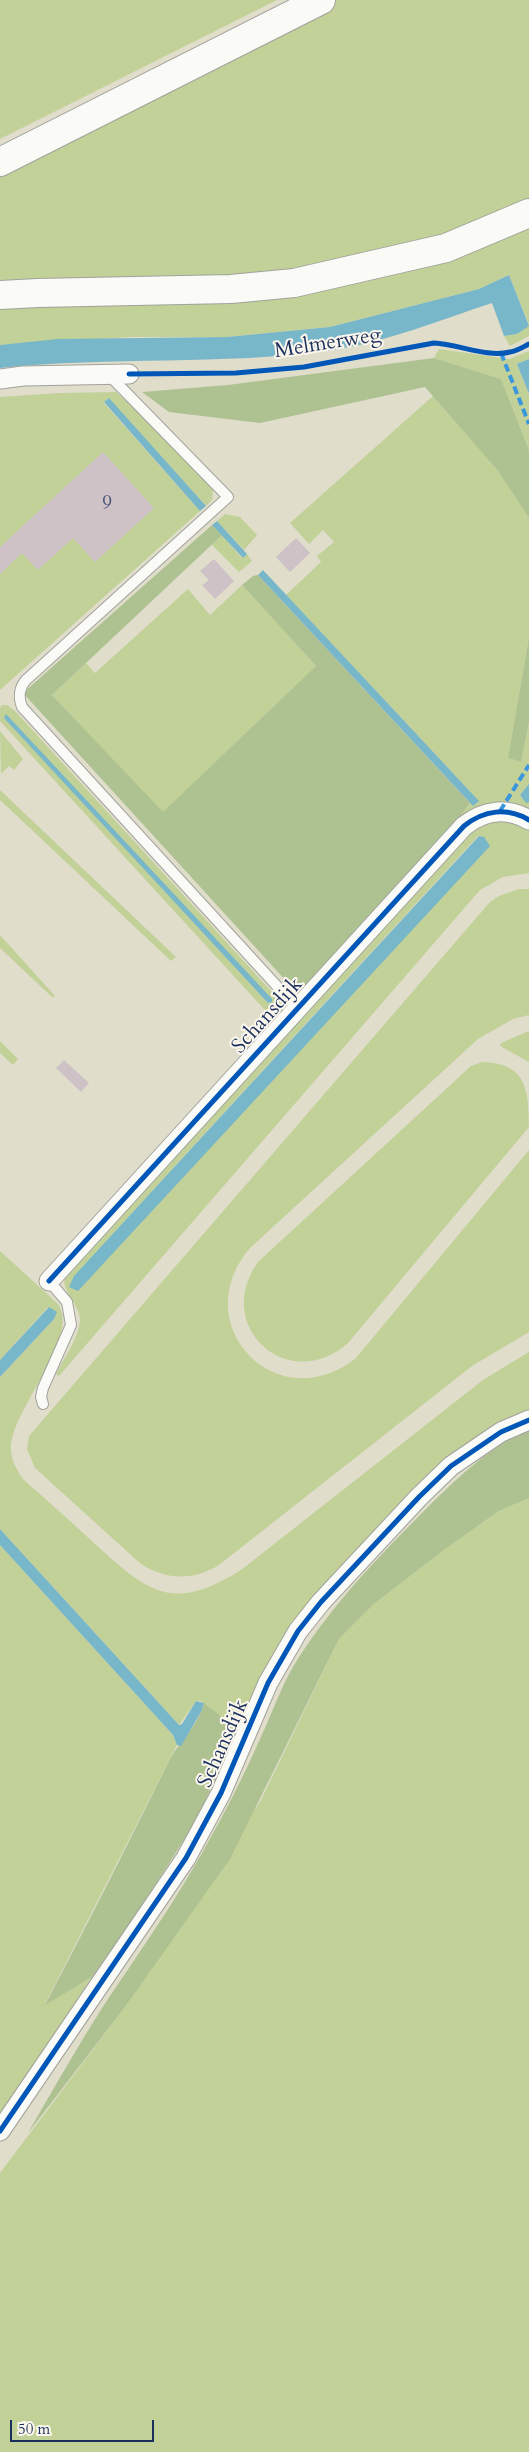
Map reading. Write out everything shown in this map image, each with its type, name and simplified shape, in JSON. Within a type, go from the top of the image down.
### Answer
[{"type":"highway","points":[[0,146],[291,0]]},
{"type":"highway","points":[[0,162],[321,0]]},
{"type":"highway","points":[[0,295],[231,289],[294,283],[446,248],[529,213]]},
{"type":"street","points":[[0,379],[23,376],[129,374]]},
{"type":"street","name":"Schansdijk","points":[[49,1281],[468,822],[482,815],[500,811],[518,814],[529,820]]},
{"type":"street","name":"Schansdijk","points":[[0,2131],[186,1858],[221,1793],[268,1683],[298,1631],[321,1602],[419,1497],[451,1466],[501,1432],[529,1420]]},
{"type":"lane","points":[[109,375],[228,496],[26,680],[20,688],[19,700],[22,707],[297,1008]]},
{"type":"lane","points":[[43,1404],[41,1397],[43,1388],[71,1324],[67,1302],[49,1281]]},
{"type":"green space","points":[[0,0],[277,0],[0,139]]},
{"type":"green space","points":[[336,0],[529,0],[529,201],[420,247],[286,278],[0,289],[0,169]]},
{"type":"green space","points":[[529,223],[529,325],[509,275],[479,289],[330,327],[227,337],[131,337],[0,345],[0,302],[261,293]]},
{"type":"green space","points":[[529,325],[529,336],[510,346],[504,336],[517,334]]},
{"type":"green space","points":[[439,349],[509,359],[529,351],[529,359],[517,364],[529,394],[529,450],[501,379],[434,358]]},
{"type":"green space","points":[[434,358],[501,379],[529,450],[529,518],[498,471],[425,387],[260,423],[169,412],[142,392],[228,385]]},
{"type":"green space","points":[[116,392],[164,437],[213,489],[212,500],[206,506],[108,398],[104,403],[200,511],[0,690],[0,397]]},
{"type":"green space","points":[[433,396],[498,471],[529,518],[529,637],[508,758],[521,762],[529,722],[529,784],[520,795],[526,802],[529,802],[529,810],[509,804],[492,804],[476,809],[458,819],[470,803],[473,806],[478,800],[286,595],[321,562],[317,556],[334,542],[323,530],[309,544],[290,523]]},
{"type":"green space","points":[[225,514],[240,517],[257,535],[244,550],[217,521]]},
{"type":"green space","points":[[212,525],[222,535],[52,695],[163,812],[316,666],[242,585],[253,576],[258,575],[470,803],[458,819],[298,994],[23,693]]},
{"type":"green space","points":[[222,535],[242,558],[247,554],[252,561],[239,572],[212,544]]},
{"type":"green space","points":[[242,585],[316,666],[163,813],[52,695],[86,663],[95,673],[188,589],[210,615]]},
{"type":"green space","points":[[529,637],[529,722],[521,762],[508,758]]},
{"type":"green space","points":[[2,705],[7,705],[15,711],[284,1005],[285,1010],[275,1021],[0,721],[0,708]],"holes":[[[4,716],[271,1004],[268,1003]]]},
{"type":"green space","points":[[0,731],[23,759],[14,770],[9,766],[1,774]]},
{"type":"green space","points":[[0,790],[176,957],[171,961],[0,800]]},
{"type":"green space","points":[[493,820],[508,820],[529,830],[529,873],[503,877],[480,890],[59,1376],[56,1374],[74,1341],[80,1320],[77,1308],[65,1286],[66,1274],[469,832]],"holes":[[[478,836],[481,836],[74,1276]]]},
{"type":"green space","points":[[519,889],[529,889],[529,1015],[513,1019],[478,1039],[250,1248],[233,1277],[228,1306],[234,1333],[249,1355],[271,1371],[297,1378],[326,1374],[356,1358],[529,1150],[529,1332],[472,1366],[219,1565],[199,1574],[189,1576],[170,1576],[150,1569],[141,1564],[35,1468],[27,1449],[29,1436],[490,902],[499,896]]},
{"type":"green space","points":[[0,935],[55,996],[53,998],[0,948]]},
{"type":"green space","points":[[529,1031],[529,1062],[500,1046],[501,1043]]},
{"type":"green space","points":[[0,1041],[18,1059],[13,1065],[0,1053]]},
{"type":"green space","points":[[482,1062],[508,1067],[522,1081],[528,1101],[529,1127],[348,1343],[325,1357],[302,1362],[281,1357],[263,1346],[250,1329],[244,1308],[247,1285],[259,1261],[471,1066]]},
{"type":"green space","points":[[0,1251],[58,1304],[63,1319],[60,1336],[53,1356],[20,1416],[13,1435],[11,1451],[15,1466],[23,1479],[113,1560],[146,1585],[162,1591],[179,1594],[197,1591],[241,1570],[483,1380],[529,1352],[529,1411],[497,1424],[446,1459],[290,1626],[260,1680],[239,1730],[201,1701],[196,1701],[179,1725],[0,1529],[0,1377],[54,1319],[48,1307],[0,1360]]},
{"type":"green space","points":[[529,1429],[529,1498],[499,1511],[448,1547],[374,1604],[339,1639],[230,1859],[122,2011],[28,2133],[92,2023],[166,1912],[202,1853],[247,1768],[288,1675],[306,1646],[368,1569],[444,1491],[484,1456]]},
{"type":"green space","points":[[529,1498],[529,2452],[0,2452],[0,2173],[122,2011],[261,1800],[339,1639],[374,1604],[448,1547],[499,1511]]},
{"type":"green space","points":[[0,1545],[173,1735],[177,1745],[45,2004],[92,1977],[0,2117]]},
{"type":"green space","points":[[204,1703],[239,1730],[193,1826],[124,1933],[92,1977],[45,2005],[168,1763],[197,1720]]},
{"type":"water","points":[[509,275],[529,326],[517,334],[504,336],[492,303],[373,342],[332,350],[249,358],[83,362],[0,368],[0,345],[58,339],[227,337],[330,327],[479,289]]},
{"type":"water","points":[[529,359],[529,394],[517,364]]},
{"type":"water","points":[[109,398],[206,506],[200,511],[104,402]]},
{"type":"water","points":[[217,521],[247,554],[243,558],[212,525]]},
{"type":"water","points":[[263,570],[479,801],[473,806],[258,575]]},
{"type":"water","points":[[6,714],[272,999],[272,1002],[268,1003],[4,718]]},
{"type":"water","points":[[529,784],[529,802],[526,803],[520,795]]},
{"type":"water","points":[[479,836],[484,837],[490,846],[78,1291],[69,1287],[74,1276]]},
{"type":"water","points":[[49,1307],[57,1312],[54,1319],[0,1377],[0,1360]]},
{"type":"water","points":[[0,1529],[179,1725],[182,1724],[196,1701],[204,1703],[201,1712],[181,1746],[177,1745],[173,1735],[0,1545]]},
{"type":"building","points":[[103,452],[154,508],[95,562],[73,538],[38,570],[22,553],[0,574],[0,547]]},
{"type":"building","points":[[296,538],[310,553],[290,572],[276,557]]},
{"type":"building","points":[[214,559],[234,581],[215,599],[202,585],[209,580],[200,571]]},
{"type":"building","points":[[64,1060],[89,1083],[81,1092],[56,1068]]},
{"type":"marked path","points":[[501,353],[529,424]]},
{"type":"marked path","points":[[500,811],[529,765]]},
{"type":"cycle path","name":"Melmerweg","points":[[129,374],[236,373],[304,367],[434,343],[492,353],[515,351],[529,344]]},
{"type":"cycle path","points":[[49,1281],[464,826],[480,816],[496,812],[512,813],[529,820]]},
{"type":"cycle path","points":[[0,2131],[186,1858],[221,1793],[268,1683],[298,1631],[321,1602],[419,1497],[451,1466],[501,1432],[529,1420]]}]
